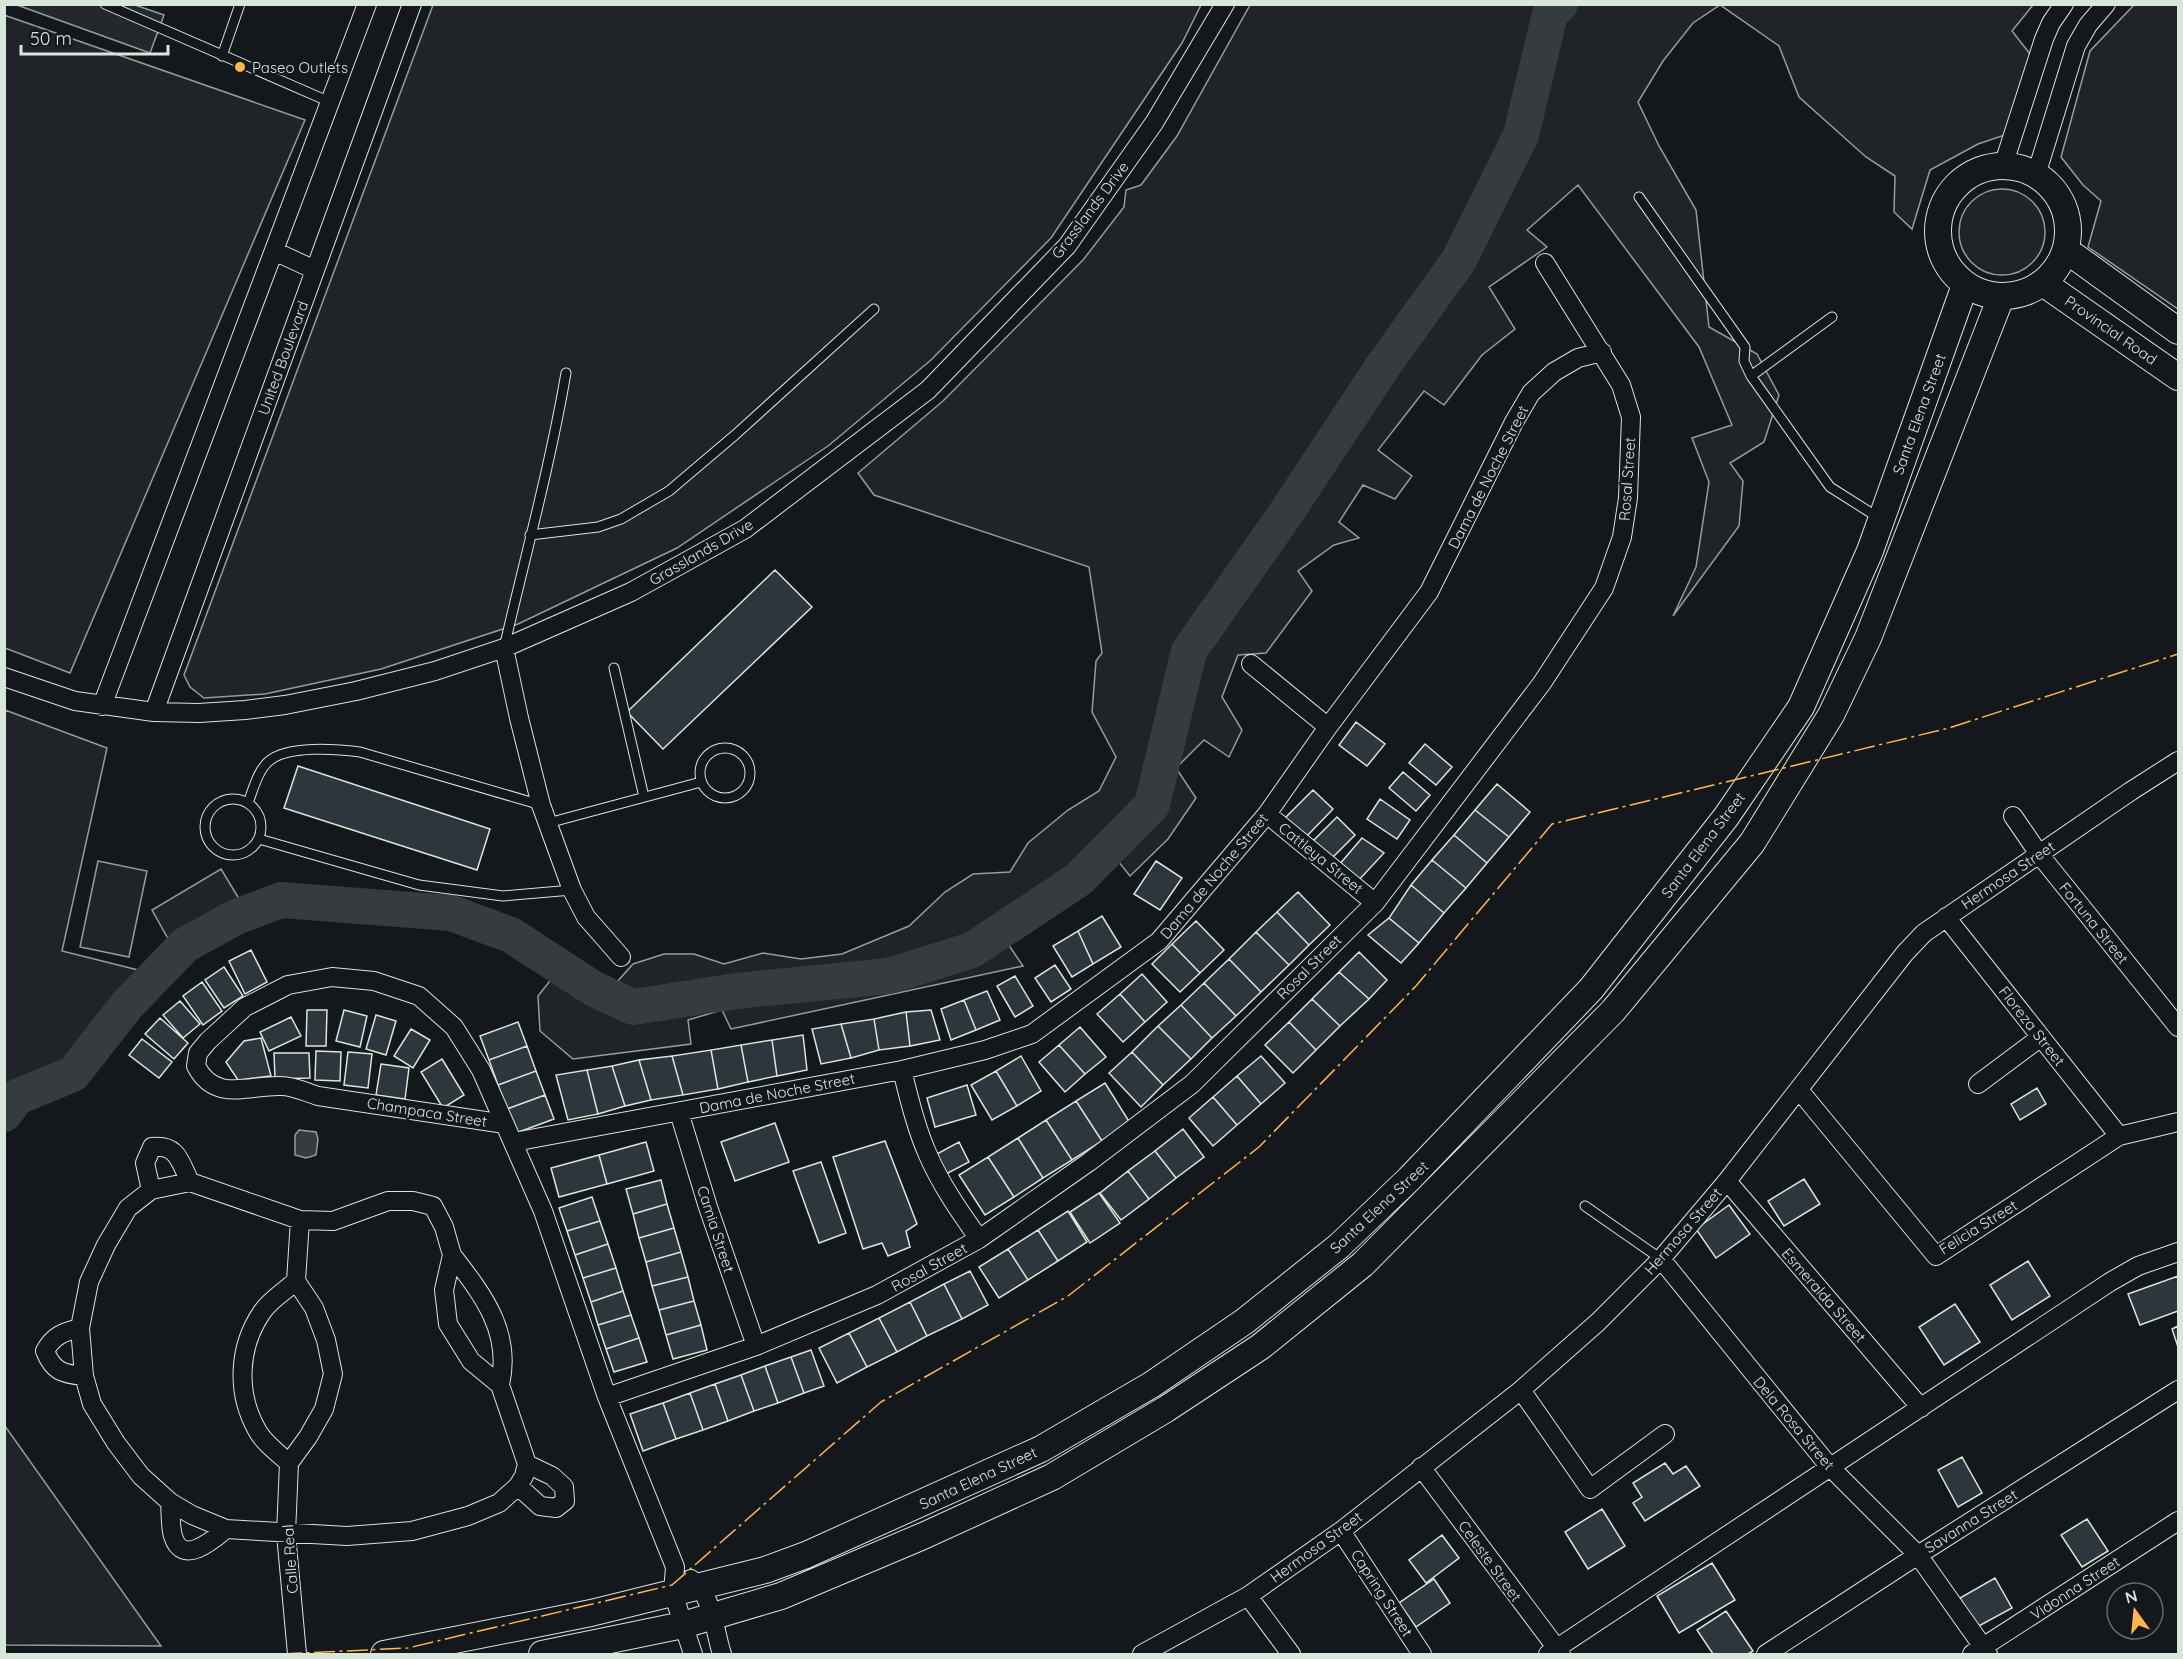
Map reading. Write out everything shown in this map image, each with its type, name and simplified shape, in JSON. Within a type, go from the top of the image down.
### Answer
[{"type":"street","points":[[102,706],[367,4]]},
{"type":"street","name":"United Boulevard","points":[[154,712],[412,4]]},
{"type":"street","name":"Grasslands Drive","points":[[4,677],[75,701],[154,712],[199,713],[285,705],[435,672],[504,648],[631,592],[745,529],[928,390],[1067,246],[1154,123],[1225,4]]},
{"type":"street","points":[[2002,166],[2044,39],[2051,23],[2064,4]]},
{"type":"street","points":[[2036,175],[2076,45],[2088,25],[2106,4]]},
{"type":"street","points":[[2002,166],[2014,167],[2036,175],[2055,191],[2061,201],[2068,225],[2066,250],[2057,268],[2043,283],[2024,293],[2001,297],[1989,295],[1965,285],[1953,274],[1938,244],[1937,228],[1940,212],[1947,197],[1958,184],[1979,171],[2002,166]]},
{"type":"street","points":[[2066,250],[2178,331]]},
{"type":"street","points":[[274,251],[315,270]]},
{"type":"street","name":"Rosal Street","points":[[607,1397],[756,1346],[877,1296],[979,1239],[1089,1162],[1192,1084],[1375,903],[1542,683],[1604,588],[1622,537],[1628,498],[1631,417],[1621,385],[1545,263]]},
{"type":"street","name":"Provincial Road","points":[[2043,283],[2178,376]]},
{"type":"street","name":"Santa Elena Street","points":[[384,1654],[591,1613],[765,1570],[806,1555],[1041,1449],[1151,1385],[1245,1322],[1339,1246],[1409,1179],[1591,989],[1726,818],[1801,707],[1870,551],[1965,285]]},
{"type":"street","name":"Santa Elena Street","points":[[542,1654],[683,1624],[781,1596],[827,1578],[1052,1477],[1260,1347],[1363,1264],[1613,1011],[1752,843],[1831,715],[1868,638],[2001,297]]},
{"type":"street","name":"Dama de Noche Street","points":[[514,1142],[902,1070],[985,1050],[1032,1034],[1159,941],[1267,814],[1328,727],[1429,592],[1514,422],[1531,393],[1578,358],[1602,352]]},
{"type":"street","points":[[504,648],[519,718],[542,805],[572,890],[586,917],[621,957]]},
{"type":"street","points":[[1251,664],[1328,727]]},
{"type":"street","name":"Hermosa Street","points":[[1142,1654],[1248,1596],[1341,1530],[1521,1390],[1598,1322],[1661,1259],[1727,1181],[1905,952],[1924,933],[2178,761]]},
{"type":"street","name":"Cattleya Street","points":[[1267,814],[1375,903]]},
{"type":"street","name":"Fortuna Street","points":[[2013,816],[2039,854],[2178,1027]]},
{"type":"street","name":"Floreza Street","points":[[1946,917],[2119,1136]]},
{"type":"street","name":"Champaca Street","points":[[332,977],[374,981],[419,996],[454,1027],[481,1070],[505,1124],[318,1095],[294,1087],[280,1086],[229,1091],[201,1077],[196,1066],[198,1053],[245,1007],[288,985],[332,977]]},
{"type":"street","points":[[1978,1084],[2041,1037]]},
{"type":"street","points":[[902,1070],[914,1118],[927,1155],[948,1194],[979,1239]]},
{"type":"street","name":"Felicia Street","points":[[1799,1090],[1936,1256],[2119,1136],[2178,1122]]},
{"type":"street","name":"Camia Street","points":[[679,1112],[708,1207],[756,1346]]},
{"type":"street","points":[[505,1124],[543,1210],[607,1397],[675,1567],[673,1593],[693,1654]]},
{"type":"street","points":[[151,1190],[146,1163],[152,1147],[165,1146],[173,1150],[190,1182]]},
{"type":"street","name":"Esmeralda Street","points":[[1727,1181],[1921,1408]]},
{"type":"street","points":[[190,1182],[300,1220],[333,1221],[388,1201],[414,1201],[433,1206],[444,1227],[452,1255],[488,1306],[501,1338],[504,1367],[500,1385],[527,1464],[518,1486],[499,1503],[468,1516],[412,1531],[347,1536],[226,1529],[192,1515],[170,1502],[141,1476],[116,1443],[92,1404],[84,1376],[80,1328],[89,1282],[106,1245],[128,1208],[151,1190],[190,1182]]},
{"type":"street","points":[[296,1281],[263,1310],[249,1334],[243,1355],[243,1394],[257,1432],[289,1463],[324,1409],[333,1374],[326,1340],[314,1308],[296,1281],[300,1220]]},
{"type":"street","points":[[1555,1653],[1829,1466],[1921,1408],[2110,1282],[2138,1266],[2178,1252]]},
{"type":"street","points":[[452,1255],[444,1290],[448,1324],[471,1361],[500,1385]]},
{"type":"street","name":"Dela Rosa Street","points":[[1661,1259],[1829,1466],[1918,1555],[1981,1652]]},
{"type":"street","points":[[80,1328],[57,1336],[51,1340],[45,1351],[50,1364],[66,1374],[84,1376]]},
{"type":"street","points":[[1521,1390],[1590,1489],[1665,1434]]},
{"type":"street","name":"Savanna Street","points":[[1766,1654],[2178,1390]]},
{"type":"street","name":"Calle Real","points":[[289,1463],[286,1534],[297,1654]]},
{"type":"street","points":[[518,1486],[540,1506],[556,1508],[565,1501],[564,1486],[552,1476],[527,1464]]},
{"type":"street","name":"Celeste Street","points":[[1421,1467],[1555,1653]]},
{"type":"street","points":[[170,1502],[173,1537],[181,1547],[192,1551],[205,1546],[226,1529]]},
{"type":"street","name":"Vidonna Street","points":[[1981,1652],[2178,1521]]},
{"type":"street","name":"Capring Street","points":[[1341,1530],[1422,1654]]},
{"type":"street","points":[[675,1567],[700,1586],[712,1615],[722,1654]]},
{"type":"street","points":[[1248,1596],[1291,1654]]},
{"type":"lane","points":[[105,4],[330,102]]},
{"type":"lane","points":[[222,56],[240,4]]},
{"type":"lane","points":[[1639,197],[1745,347],[1744,361],[1751,376],[1830,487],[1882,520]]},
{"type":"lane","points":[[530,535],[598,527],[621,519],[669,491],[735,435],[873,309]]},
{"type":"lane","points":[[1751,376],[1832,317]]},
{"type":"lane","points":[[504,648],[556,429],[566,374]]},
{"type":"lane","points":[[614,668],[644,797]]},
{"type":"lane","points":[[723,747],[739,752],[748,764],[749,780],[741,793],[734,797],[718,798],[705,789],[701,782],[700,766],[709,753],[716,749],[723,747]]},
{"type":"lane","points":[[248,803],[257,779],[268,761],[288,753],[312,749],[338,749],[360,752],[542,805]]},
{"type":"lane","points":[[548,823],[701,782]]},
{"type":"lane","points":[[235,798],[248,803],[260,819],[259,839],[244,852],[224,854],[213,847],[206,835],[205,821],[211,809],[222,801],[235,798]]},
{"type":"lane","points":[[259,839],[419,885],[503,896],[572,890]]},
{"type":"lane","name":"Dela Rosa Street","points":[[1585,1206],[1661,1259]]},
{"type":"shaded area","points":[[17,5],[135,5],[164,15],[150,53]]},
{"type":"shaded area","points":[[433,5],[1201,5],[1182,43],[1051,238],[931,360],[828,446],[677,548],[518,624],[381,669],[265,694],[204,698],[190,687],[184,675]]},
{"type":"shaded area","points":[[1250,5],[1720,5],[1693,23],[1663,61],[1638,102],[1659,146],[1696,210],[1709,327],[1757,354],[1779,395],[1764,442],[1730,463],[1743,481],[1739,526],[1673,616],[1696,567],[1709,482],[1692,438],[1732,425],[1699,347],[1578,185],[1527,230],[1547,247],[1489,287],[1515,329],[1482,355],[1444,405],[1424,391],[1378,450],[1412,476],[1395,499],[1363,485],[1339,522],[1359,538],[1334,545],[1298,571],[1312,591],[1266,653],[1238,655],[1222,697],[1242,730],[1229,757],[1204,740],[1176,768],[1196,798],[1168,839],[1130,876],[1118,861],[1085,890],[1008,944],[1023,966],[731,1029],[722,1010],[688,1020],[691,1044],[573,1059],[540,1031],[538,996],[553,977],[616,983],[633,964],[664,954],[694,954],[724,964],[763,953],[801,959],[842,954],[909,926],[945,892],[973,874],[1010,872],[1028,843],[1068,810],[1099,791],[1116,757],[1092,712],[1096,661],[1102,653],[1089,567],[874,495],[858,473],[943,401],[1083,260],[1124,207],[1126,190],[1141,185],[1177,136]]},
{"type":"shaded area","points":[[1720,5],[2033,5],[2012,31],[2030,54],[2005,135],[1978,144],[1930,170],[1912,229],[1894,212],[1895,176],[1866,157],[1799,97],[1779,46]]},
{"type":"shaded area","points":[[2134,5],[2178,5],[2178,309],[2088,247],[2101,201],[2083,185],[2061,157],[2090,51]]},
{"type":"shaded area","points":[[4,15],[305,120],[70,673],[5,648]]},
{"type":"shaded area","points":[[2002,189],[2019,192],[2033,201],[2042,215],[2045,232],[2042,249],[2033,263],[2019,272],[2002,275],[1985,272],[1971,263],[1962,249],[1959,232],[1962,215],[1971,201],[1985,192]]},
{"type":"shaded area","points":[[5,710],[107,748],[62,951],[146,972],[62,1066],[17,1097],[5,1114]]},
{"type":"shaded area","points":[[98,861],[147,871],[129,957],[80,947]]},
{"type":"shaded area","points":[[221,869],[241,902],[171,944],[152,910]]},
{"type":"shaded area","points":[[299,1130],[316,1132],[318,1139],[316,1155],[306,1158],[295,1155],[295,1135]]},
{"type":"shaded area","points":[[5,1426],[161,1646],[5,1645]]},
{"type":"building","points":[[775,570],[812,607],[663,749],[627,712]]},
{"type":"building","points":[[1356,722],[1385,744],[1367,766],[1339,745]]},
{"type":"building","points":[[1425,744],[1452,767],[1436,785],[1409,763]]},
{"type":"building","points":[[298,766],[490,829],[477,870],[284,808]]},
{"type":"building","points":[[1403,772],[1430,795],[1416,811],[1389,788]]},
{"type":"building","points":[[1497,784],[1530,812],[1509,837],[1475,810]]},
{"type":"building","points":[[1313,790],[1333,809],[1306,837],[1285,818]]},
{"type":"building","points":[[1380,799],[1410,820],[1397,839],[1367,819]]},
{"type":"building","points":[[1475,810],[1509,837],[1487,863],[1454,835]]},
{"type":"building","points":[[1337,817],[1355,835],[1330,860],[1312,842]]},
{"type":"building","points":[[1454,835],[1487,863],[1466,888],[1432,860]]},
{"type":"building","points":[[1362,838],[1384,853],[1357,882],[1339,865]]},
{"type":"building","points":[[1432,860],[1466,888],[1444,913],[1411,885]]},
{"type":"building","points":[[1156,861],[1182,878],[1160,910],[1134,894]]},
{"type":"building","points":[[1411,885],[1444,913],[1419,943],[1389,918]]},
{"type":"building","points":[[1298,892],[1330,925],[1309,945],[1277,912]]},
{"type":"building","points":[[1277,912],[1309,945],[1289,965],[1256,932]]},
{"type":"building","points":[[1102,916],[1121,947],[1093,964],[1078,931]]},
{"type":"building","points":[[1389,918],[1419,943],[1401,963],[1368,935]]},
{"type":"building","points":[[1196,921],[1224,950],[1200,973],[1172,944]]},
{"type":"building","points":[[1078,931],[1093,964],[1072,977],[1053,946]]},
{"type":"building","points":[[1256,932],[1289,965],[1261,992],[1229,959]]},
{"type":"building","points":[[1172,944],[1200,973],[1180,992],[1152,964]]},
{"type":"building","points":[[251,950],[267,982],[245,994],[229,961]]},
{"type":"building","points":[[1359,952],[1387,980],[1369,999],[1339,972]]},
{"type":"building","points":[[1229,959],[1261,992],[1236,1016],[1204,983]]},
{"type":"building","points":[[1055,965],[1071,989],[1051,1002],[1035,978]]},
{"type":"building","points":[[224,967],[243,996],[224,1008],[205,980]]},
{"type":"building","points":[[1339,972],[1369,999],[1340,1026],[1312,999]]},
{"type":"building","points":[[1142,974],[1167,1002],[1145,1022],[1120,994]]},
{"type":"building","points":[[1015,976],[1033,1006],[1015,1017],[997,986]]},
{"type":"building","points":[[202,982],[222,1011],[203,1025],[183,996]]},
{"type":"building","points":[[1204,983],[1236,1016],[1212,1038],[1181,1005]]},
{"type":"building","points":[[987,991],[1000,1020],[976,1030],[964,1000]]},
{"type":"building","points":[[1120,994],[1145,1022],[1123,1042],[1097,1014]]},
{"type":"building","points":[[1312,999],[1340,1026],[1316,1050],[1289,1022]]},
{"type":"building","points":[[964,1000],[976,1030],[951,1040],[941,1009]]},
{"type":"building","points":[[180,1001],[200,1024],[183,1038],[163,1015]]},
{"type":"building","points":[[1181,1005],[1212,1038],[1191,1059],[1158,1026]]},
{"type":"building","points":[[307,1010],[327,1010],[326,1046],[306,1046]]},
{"type":"building","points":[[344,1010],[367,1016],[360,1047],[336,1041]]},
{"type":"building","points":[[931,1010],[940,1040],[910,1046],[906,1012]]},
{"type":"building","points":[[906,1012],[910,1046],[879,1050],[874,1019]]},
{"type":"building","points":[[376,1015],[396,1021],[386,1055],[366,1049]]},
{"type":"building","points":[[291,1017],[301,1036],[269,1051],[260,1032]]},
{"type":"building","points":[[160,1018],[188,1043],[174,1059],[145,1034]]},
{"type":"building","points":[[874,1019],[879,1050],[851,1058],[841,1024]]},
{"type":"building","points":[[518,1022],[527,1046],[489,1060],[480,1036]]},
{"type":"building","points":[[1289,1022],[1316,1050],[1293,1073],[1265,1045]]},
{"type":"building","points":[[841,1024],[851,1058],[821,1064],[812,1029]]},
{"type":"building","points":[[1158,1026],[1191,1059],[1163,1085],[1132,1052]]},
{"type":"building","points":[[1080,1027],[1106,1057],[1085,1074],[1059,1045]]},
{"type":"building","points":[[411,1029],[430,1040],[413,1068],[394,1056]]},
{"type":"building","points":[[803,1035],[807,1070],[777,1076],[772,1040]]},
{"type":"building","points":[[261,1038],[271,1076],[238,1080],[226,1062],[244,1041]]},
{"type":"building","points":[[142,1039],[172,1062],[159,1078],[129,1055]]},
{"type":"building","points":[[772,1040],[777,1076],[748,1082],[741,1045]]},
{"type":"building","points":[[741,1045],[748,1082],[718,1089],[711,1050]]},
{"type":"building","points":[[1059,1045],[1085,1074],[1065,1092],[1039,1062]]},
{"type":"building","points":[[527,1046],[536,1071],[498,1085],[489,1060]]},
{"type":"building","points":[[711,1050],[718,1089],[683,1095],[672,1056]]},
{"type":"building","points":[[316,1051],[341,1052],[340,1081],[315,1080]]},
{"type":"building","points":[[348,1052],[372,1054],[368,1088],[344,1085]]},
{"type":"building","points":[[1132,1052],[1163,1085],[1141,1107],[1109,1073]]},
{"type":"building","points":[[274,1053],[309,1053],[310,1078],[275,1079]]},
{"type":"building","points":[[672,1056],[683,1095],[651,1100],[639,1060]]},
{"type":"building","points":[[1021,1056],[1041,1091],[1017,1106],[996,1071]]},
{"type":"building","points":[[1261,1056],[1285,1083],[1261,1104],[1237,1076]]},
{"type":"building","points":[[442,1059],[464,1095],[443,1108],[421,1072]]},
{"type":"building","points":[[639,1060],[651,1100],[625,1106],[612,1066]]},
{"type":"building","points":[[381,1064],[409,1068],[405,1099],[376,1095]]},
{"type":"building","points":[[612,1066],[625,1106],[598,1114],[587,1070]]},
{"type":"building","points":[[587,1070],[598,1114],[568,1120],[556,1075]]},
{"type":"building","points":[[536,1071],[545,1095],[507,1109],[498,1085]]},
{"type":"building","points":[[996,1071],[1017,1106],[992,1120],[971,1085]]},
{"type":"building","points":[[1237,1076],[1261,1104],[1237,1125],[1213,1097]]},
{"type":"building","points":[[1105,1083],[1130,1123],[1102,1141],[1076,1101]]},
{"type":"building","points":[[967,1085],[976,1115],[935,1127],[927,1098]]},
{"type":"building","points":[[2037,1088],[2046,1104],[2020,1120],[2011,1104]]},
{"type":"building","points":[[545,1095],[554,1119],[516,1133],[507,1109]]},
{"type":"building","points":[[1213,1097],[1237,1125],[1213,1146],[1189,1118]]},
{"type":"building","points":[[1076,1101],[1102,1141],[1072,1160],[1046,1120]]},
{"type":"building","points":[[1046,1120],[1072,1160],[1043,1178],[1018,1138]]},
{"type":"building","points":[[775,1123],[789,1162],[735,1181],[721,1142]]},
{"type":"building","points":[[1183,1129],[1204,1157],[1176,1178],[1155,1151]]},
{"type":"building","points":[[1018,1138],[1043,1178],[1014,1197],[988,1157]]},
{"type":"building","points":[[885,1141],[917,1224],[906,1231],[910,1247],[888,1256],[882,1243],[863,1249],[833,1157]]},
{"type":"building","points":[[646,1142],[654,1171],[607,1184],[599,1155]]},
{"type":"building","points":[[959,1142],[969,1162],[946,1174],[935,1155]]},
{"type":"building","points":[[1155,1151],[1176,1178],[1149,1199],[1128,1171]]},
{"type":"building","points":[[599,1155],[607,1184],[559,1197],[551,1168]]},
{"type":"building","points":[[988,1157],[1014,1197],[985,1215],[959,1175]]},
{"type":"building","points":[[821,1162],[846,1233],[819,1243],[793,1171]]},
{"type":"building","points":[[1128,1171],[1149,1199],[1121,1220],[1100,1193]]},
{"type":"building","points":[[1804,1179],[1820,1204],[1784,1226],[1768,1201]]},
{"type":"building","points":[[661,1180],[667,1204],[633,1214],[626,1189]]},
{"type":"building","points":[[1099,1193],[1120,1223],[1090,1243],[1070,1212]]},
{"type":"building","points":[[592,1197],[600,1221],[567,1231],[559,1208]]},
{"type":"building","points":[[667,1204],[674,1228],[639,1238],[633,1214]]},
{"type":"building","points":[[1729,1205],[1750,1234],[1716,1258],[1696,1229]]},
{"type":"building","points":[[1068,1211],[1087,1242],[1058,1261],[1038,1230]]},
{"type":"building","points":[[600,1221],[608,1244],[575,1255],[567,1231]]},
{"type":"building","points":[[674,1228],[681,1252],[646,1262],[639,1238]]},
{"type":"building","points":[[1038,1230],[1058,1261],[1028,1280],[1008,1249]]},
{"type":"building","points":[[608,1244],[616,1268],[583,1278],[575,1255]]},
{"type":"building","points":[[1008,1249],[1028,1280],[999,1298],[979,1267]]},
{"type":"building","points":[[681,1252],[688,1277],[652,1286],[646,1262]]},
{"type":"building","points":[[2028,1261],[2050,1296],[2012,1320],[1990,1285]]},
{"type":"building","points":[[616,1268],[623,1291],[591,1302],[583,1278]]},
{"type":"building","points":[[970,1271],[988,1305],[962,1319],[944,1284]]},
{"type":"building","points":[[2178,1276],[2178,1311],[2140,1325],[2128,1294]]},
{"type":"building","points":[[688,1277],[694,1301],[659,1310],[652,1286]]},
{"type":"building","points":[[944,1284],[962,1319],[927,1336],[910,1302]]},
{"type":"building","points":[[623,1291],[631,1315],[598,1325],[591,1302]]},
{"type":"building","points":[[694,1301],[701,1325],[666,1335],[659,1310]]},
{"type":"building","points":[[910,1302],[927,1336],[897,1352],[879,1318]]},
{"type":"building","points":[[1955,1304],[1980,1342],[1944,1365],[1919,1327]]},
{"type":"building","points":[[631,1315],[639,1338],[606,1349],[598,1325]]},
{"type":"building","points":[[879,1318],[897,1352],[867,1367],[849,1333]]},
{"type":"building","points":[[701,1325],[707,1350],[673,1359],[666,1335]]},
{"type":"building","points":[[2178,1326],[2178,1347],[2172,1329]]},
{"type":"building","points":[[849,1333],[867,1367],[837,1383],[819,1348]]},
{"type":"building","points":[[639,1338],[647,1362],[614,1372],[606,1349]]},
{"type":"building","points":[[811,1350],[824,1386],[804,1393],[791,1357]]},
{"type":"building","points":[[791,1357],[804,1393],[778,1403],[765,1366]]},
{"type":"building","points":[[765,1366],[778,1403],[754,1411],[741,1375]]},
{"type":"building","points":[[741,1375],[754,1411],[728,1421],[715,1384]]},
{"type":"building","points":[[715,1384],[728,1421],[703,1430],[690,1393]]},
{"type":"building","points":[[690,1393],[703,1430],[676,1439],[663,1403]]},
{"type":"building","points":[[663,1403],[676,1439],[643,1451],[630,1414]]},
{"type":"building","points":[[1962,1457],[1982,1493],[1958,1507],[1938,1470]]},
{"type":"building","points":[[1665,1463],[1673,1474],[1686,1466],[1700,1486],[1645,1521],[1633,1503],[1642,1497],[1633,1483]]},
{"type":"building","points":[[1602,1509],[1625,1546],[1588,1569],[1565,1532]]},
{"type":"building","points":[[2087,1519],[2108,1551],[2082,1567],[2061,1535]]},
{"type":"building","points":[[1442,1535],[1459,1558],[1426,1583],[1409,1560]]},
{"type":"building","points":[[1712,1563],[1735,1600],[1679,1633],[1657,1596]]},
{"type":"building","points":[[1995,1578],[2012,1608],[1977,1627],[1960,1598]]},
{"type":"building","points":[[1434,1579],[1450,1603],[1416,1627],[1399,1603]]},
{"type":"building","points":[[1726,1611],[1753,1651],[1748,1654],[1713,1654],[1697,1630]]},
{"type":"waterway","points":[[4,1114],[17,1097],[73,1074],[127,1005],[185,945],[236,917],[281,900],[451,913],[511,935],[594,989],[633,1007],[736,991],[889,976],[972,950],[1079,879],[1152,805],[1189,651],[1284,516],[1383,366],[1459,260],[1521,135],[1550,14],[1560,4]]},
{"type":"power","points":[[281,1654],[408,1648],[672,1585],[881,1402],[1068,1296],[1259,1147],[1416,986],[1552,824],[1949,728],[2178,654]]},
{"type":"place","name":"Paseo Outlets","points":[[240,67]]}]
